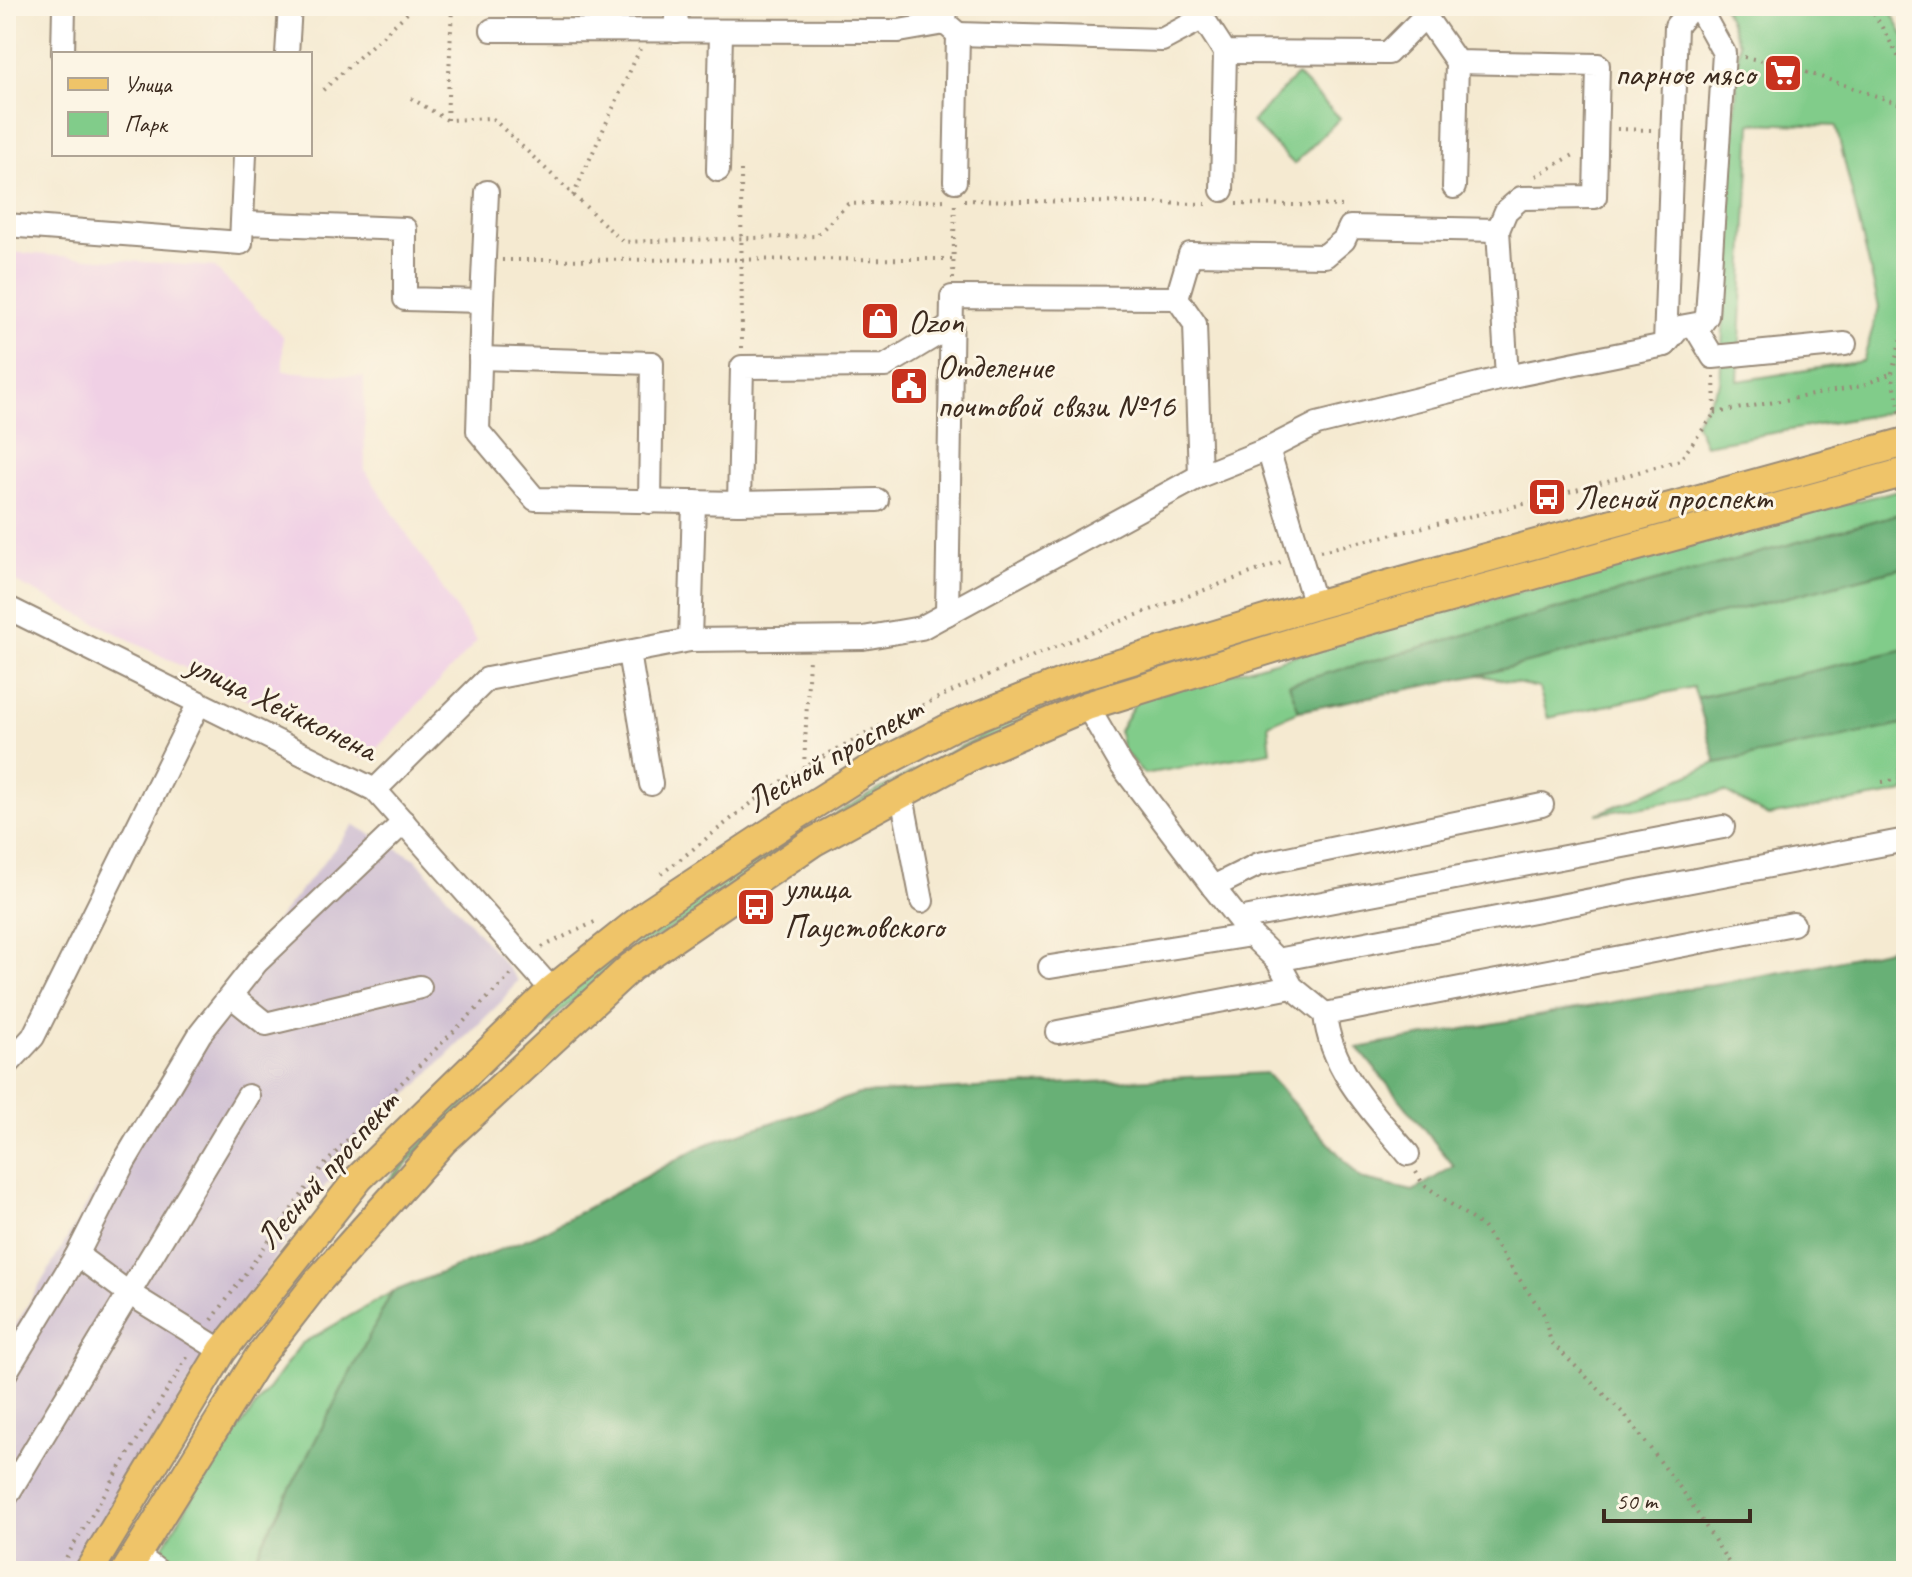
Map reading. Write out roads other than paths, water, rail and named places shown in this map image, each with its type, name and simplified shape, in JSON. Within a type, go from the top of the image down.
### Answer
[{"type":"main road","name":"Лесной проспект","points":[[89,1571],[222,1351],[359,1178],[552,990],[650,912],[865,772],[951,727],[1076,677],[1905,434]]},
{"type":"main road","name":"Лесной проспект","points":[[140,1566],[259,1357],[318,1281],[443,1141],[631,967],[813,842],[973,755],[1087,706],[1319,634],[1906,472]]},
{"type":"main road","points":[[1076,677],[1087,706]]},
{"type":"main road","points":[[110,1536],[140,1566]]},
{"type":"street","points":[[63,52],[64,6]]},
{"type":"street","points":[[287,52],[290,6]]},
{"type":"street","points":[[676,31],[677,6]]},
{"type":"street","points":[[375,790],[487,679],[690,640],[863,638],[921,628],[1200,476],[1268,449],[1317,424],[1507,377],[1665,345],[1680,327],[1695,327],[1707,316],[1724,53],[1696,6],[1676,26],[1665,345]]},
{"type":"street","points":[[1225,52],[1388,53],[1425,11],[1457,62],[1454,187]]},
{"type":"street","points":[[492,30],[899,31],[950,21],[1162,40],[1203,12],[1225,52],[1218,199]]},
{"type":"street","points":[[950,21],[955,190]]},
{"type":"street","points":[[721,32],[730,170]]},
{"type":"street","points":[[1457,62],[1598,65],[1595,197],[1521,198],[1506,211],[1498,230],[1507,377]]},
{"type":"street","points":[[6,225],[241,243],[245,156]]},
{"type":"street","points":[[487,192],[478,431],[535,499],[739,503],[877,500]]},
{"type":"street","points":[[242,223],[405,229],[405,299],[482,301]]},
{"type":"street","points":[[1177,298],[1190,254],[1325,256],[1344,240],[1350,227],[1498,230]]},
{"type":"street","points":[[947,614],[952,297],[1177,298]]},
{"type":"street","points":[[1177,298],[1195,324],[1200,476]]},
{"type":"street","points":[[739,503],[742,367],[885,366],[951,326]]},
{"type":"street","points":[[1695,327],[1713,357],[1845,344]]},
{"type":"street","points":[[480,358],[652,363],[650,502]]},
{"type":"street","points":[[1268,449],[1315,605]]},
{"type":"street","points":[[690,640],[694,502]]},
{"type":"street","name":"улица Хейкконена","points":[[6,607],[375,790],[552,990]]},
{"type":"street","points":[[629,653],[651,784]]},
{"type":"street","points":[[6,1066],[33,1037],[199,703]]},
{"type":"street","points":[[1087,706],[1122,766],[1213,887],[1277,960],[1292,987],[1325,1014],[1327,1041],[1361,1098],[1408,1154]]},
{"type":"street","points":[[902,796],[922,901]]},
{"type":"street","points":[[1213,887],[1259,864],[1542,805]]},
{"type":"street","points":[[6,1372],[77,1255],[124,1162],[200,1034],[257,962],[404,822]]},
{"type":"street","points":[[1050,967],[1723,827]]},
{"type":"street","points":[[1277,960],[1906,840]]},
{"type":"street","points":[[1325,1014],[1793,924]]},
{"type":"street","points":[[231,996],[266,1024],[420,987]]},
{"type":"street","points":[[1058,1032],[1292,987]]},
{"type":"street","points":[[6,1497],[248,1096]]},
{"type":"street","points":[[77,1255],[127,1292],[222,1351]]},
{"type":"place","name":"парное мясо","points":[[1783,73]]},
{"type":"place","name":"Ozon","points":[[880,321]]},
{"type":"place","name":"Отделение почтовой связи №16","points":[[909,386]]},
{"type":"place","name":"Лесной проспект","points":[[1547,497]]},
{"type":"place","name":"улица Паустовского","points":[[756,907]]}]
